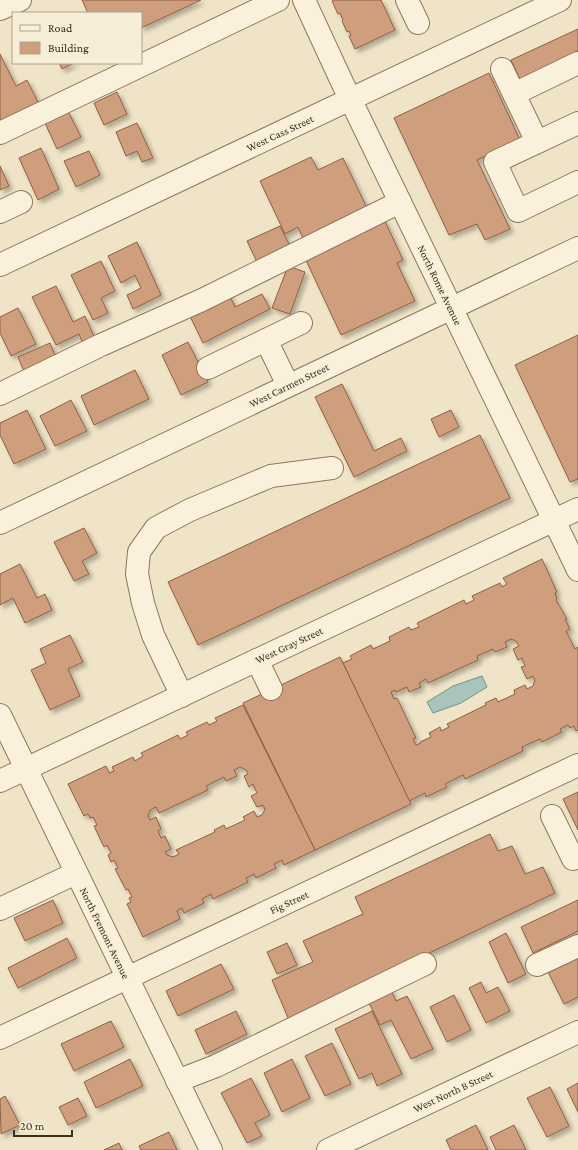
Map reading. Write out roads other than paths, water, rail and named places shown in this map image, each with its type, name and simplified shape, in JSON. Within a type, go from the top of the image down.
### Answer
[{"type":"street","points":[[0,9],[19,0]]},
{"type":"street","points":[[0,133],[278,0]]},
{"type":"street","name":"North Rome Avenue","points":[[304,0],[350,100],[578,570]]},
{"type":"street","points":[[407,0],[418,23]]},
{"type":"street","name":"West Cass Street","points":[[0,265],[560,0]]},
{"type":"street","points":[[514,94],[578,62]]},
{"type":"street","points":[[502,69],[537,142]]},
{"type":"street","points":[[578,123],[495,162],[518,210],[578,182]]},
{"type":"street","points":[[0,212],[21,202]]},
{"type":"street","points":[[0,394],[101,345],[202,300],[400,202]]},
{"type":"street","name":"West Carmen Street","points":[[0,524],[288,385],[578,248]]},
{"type":"street","points":[[208,368],[301,323]]},
{"type":"street","points":[[266,340],[288,385]]},
{"type":"street","points":[[182,696],[153,635],[143,603],[136,574],[139,552],[156,528],[196,507],[271,476],[332,468]]},
{"type":"street","name":"West Gray Street","points":[[0,781],[578,509]]},
{"type":"street","points":[[257,660],[271,689]]},
{"type":"street","name":"North Fremont Avenue","points":[[0,715],[211,1150]]},
{"type":"street","name":"Fig Street","points":[[0,1038],[578,765]]},
{"type":"street","points":[[552,816],[573,859],[578,856]]},
{"type":"street","points":[[0,909],[76,873]]},
{"type":"street","points":[[537,966],[578,946]]},
{"type":"street","points":[[177,1081],[216,1066],[425,964]]},
{"type":"street","name":"West North B Street","points":[[328,1150],[578,1032]]},
{"type":"water","points":[[482,676],[487,687],[461,703],[433,713],[427,702],[453,686]]}]
